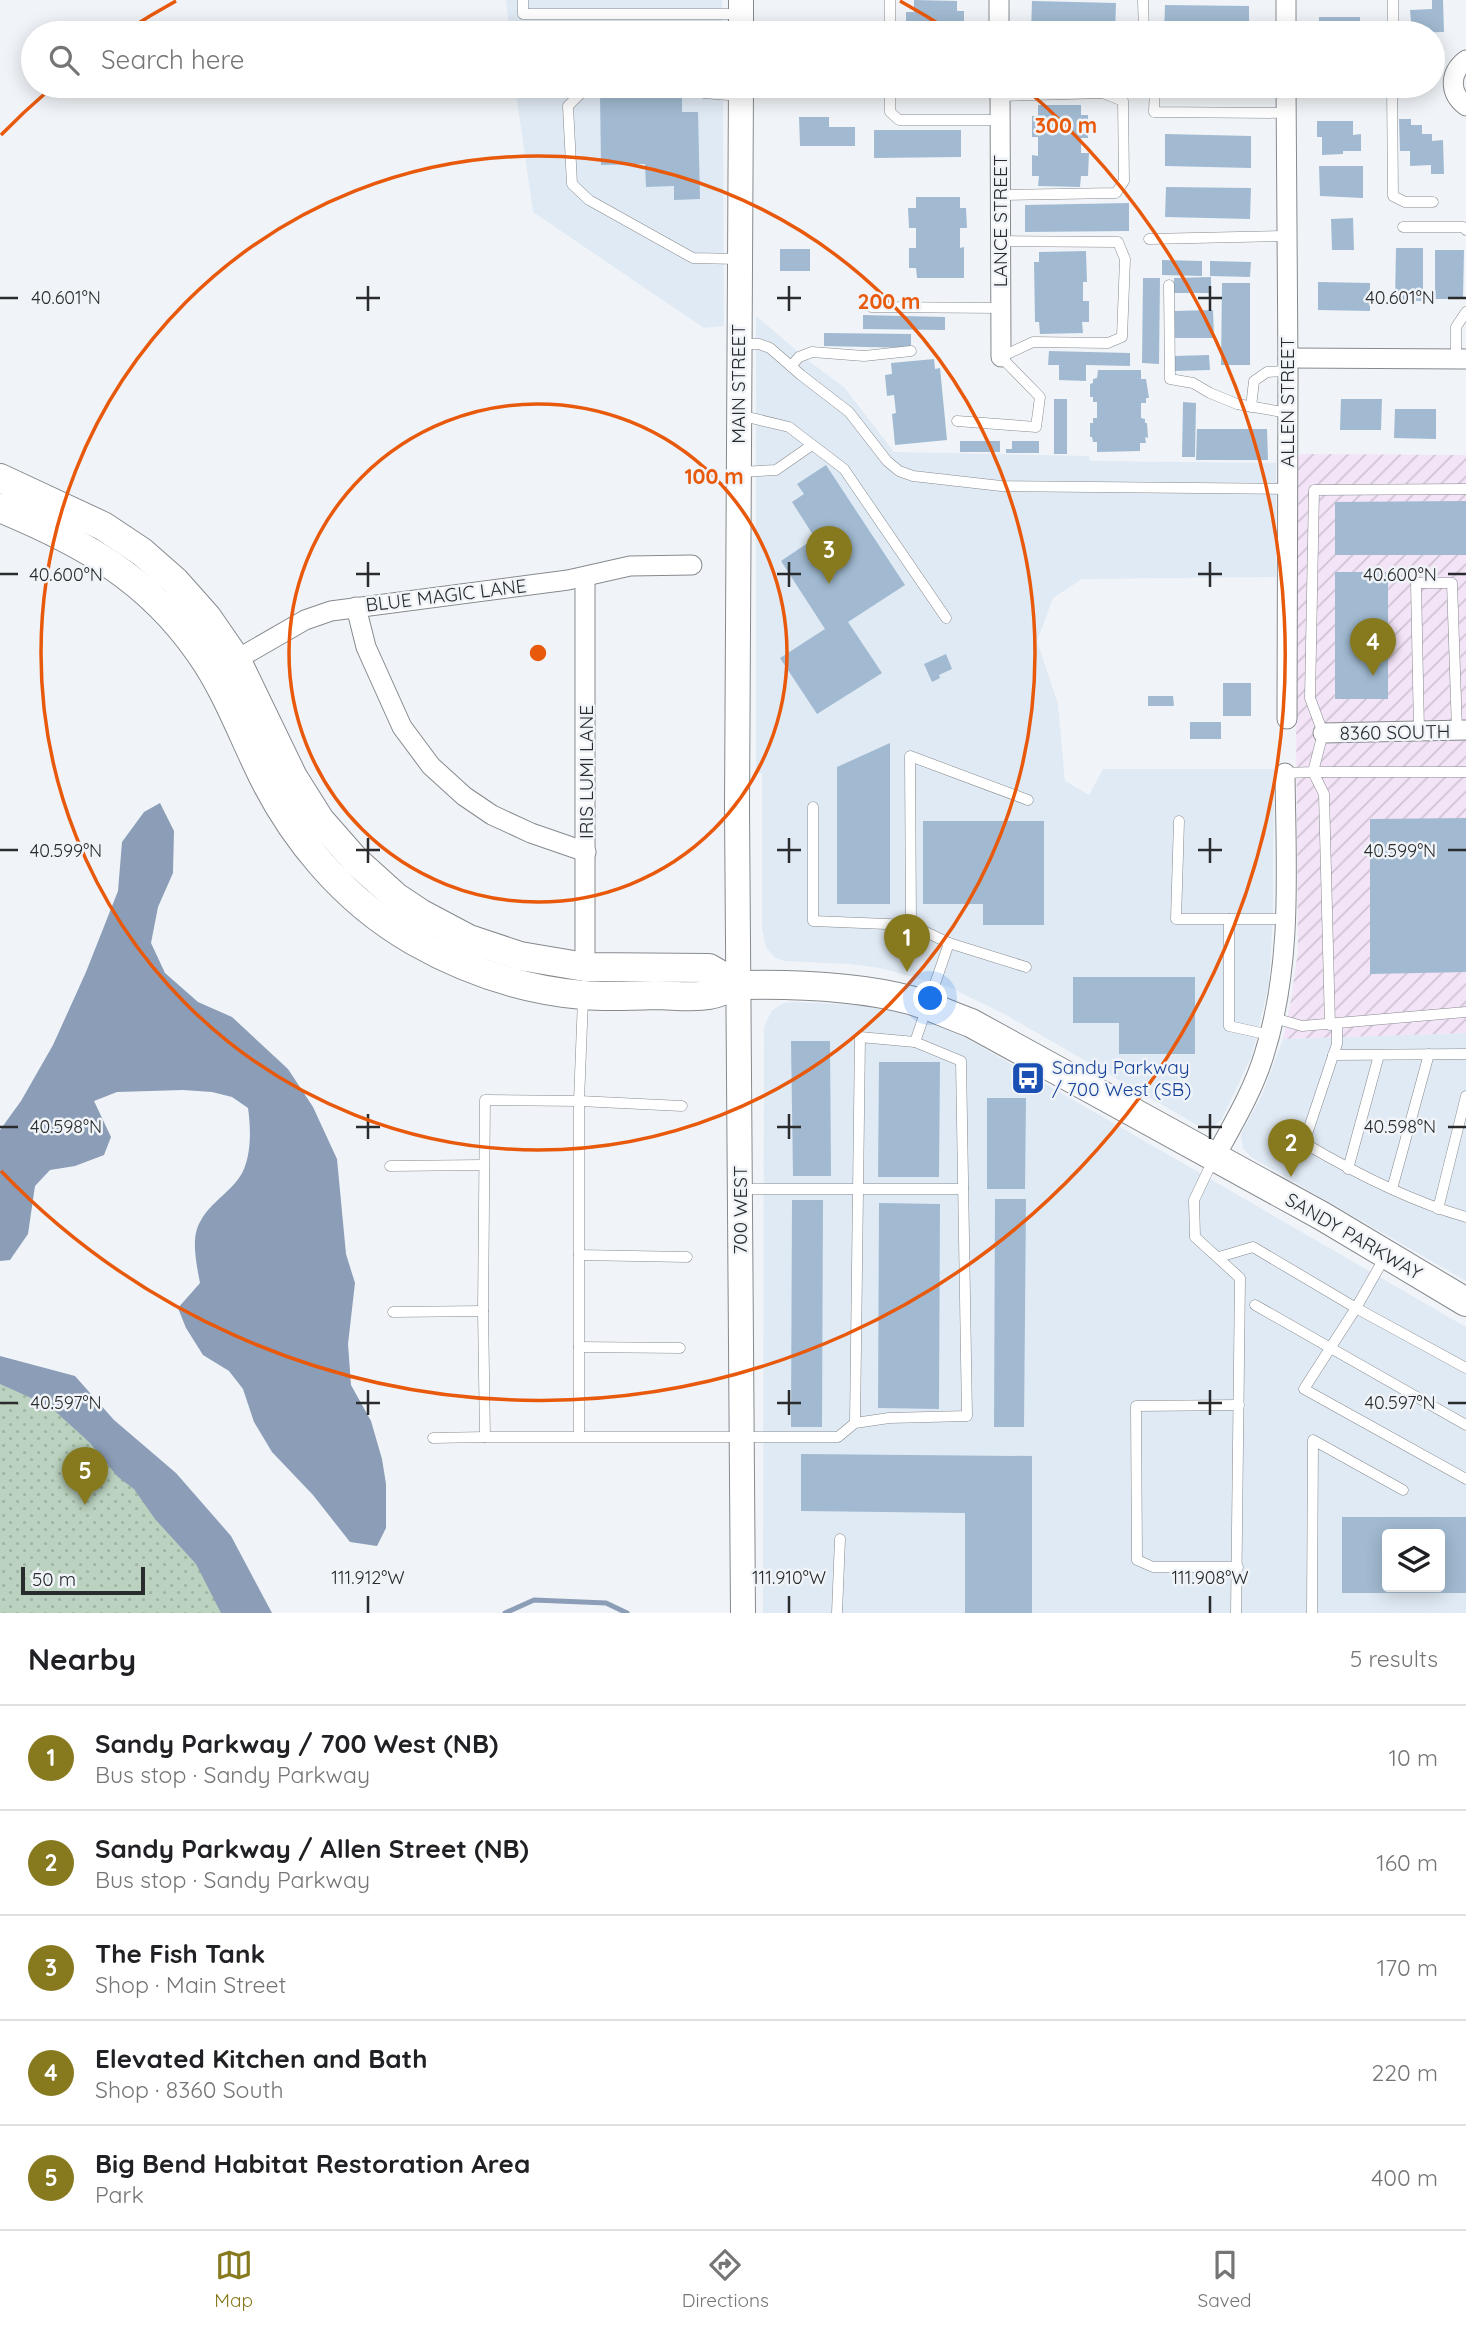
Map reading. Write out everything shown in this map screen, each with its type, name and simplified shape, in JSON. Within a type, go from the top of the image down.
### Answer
[{"type":"main road","points":[[0,478],[85,517],[142,552],[191,599],[225,666],[305,799],[337,842],[375,880],[420,913],[469,939],[531,959],[584,981],[709,968],[738,985]]},
{"type":"main road","points":[[0,508],[69,538],[130,577],[157,601],[183,630],[225,666]]},
{"type":"main road","name":"SANDY PARKWAY","points":[[738,985],[836,987],[910,1000],[971,1023],[1215,1157],[1466,1302]]},
{"type":"street","points":[[999,0],[999,21]]},
{"type":"street","points":[[1286,0],[1286,21]]},
{"type":"street","points":[[1466,60],[1455,71],[1453,83],[1458,99],[1466,106]]},
{"type":"street","points":[[1445,83],[1453,83]]},
{"type":"street","name":"MAIN STREET","points":[[737,808],[741,98]]},
{"type":"street","name":"LANCE STREET","points":[[1000,98],[1001,357]]},
{"type":"street","name":"ALLEN STREET","points":[[1286,98],[1287,719]]},
{"type":"street","points":[[1288,365],[1461,359]]},
{"type":"street","name":"BLUE MAGIC LANE","points":[[225,666],[305,620],[331,611],[586,577],[630,566],[692,565]]},
{"type":"street","name":"IRIS LUMI LANE","points":[[584,981],[586,577]]},
{"type":"street","points":[[356,607],[366,647],[402,727],[431,766],[464,796],[492,815],[531,833],[586,852]]},
{"type":"street","name":"8360 SOUTH","points":[[1323,733],[1461,730]]},
{"type":"street","points":[[1215,1157],[1255,1079],[1272,1026],[1281,986],[1287,919],[1285,774]]},
{"type":"street","name":"700 WEST","points":[[737,808],[743,1613]]},
{"type":"lane","points":[[523,0],[523,14],[741,16]]},
{"type":"lane","points":[[890,0],[890,21]]},
{"type":"lane","points":[[1143,0],[1144,21]]},
{"type":"lane","points":[[1393,0],[1393,21]]},
{"type":"lane","points":[[576,98],[568,106],[572,184],[590,200],[693,258],[738,260]]},
{"type":"lane","points":[[890,98],[890,112],[899,120],[1000,120]]},
{"type":"lane","points":[[1000,195],[1116,194],[1124,181],[1123,101],[1116,98]]},
{"type":"lane","points":[[1155,98],[1154,112],[1287,113]]},
{"type":"lane","points":[[1392,98],[1393,196],[1405,202],[1433,202]]},
{"type":"lane","points":[[1403,227],[1463,227],[1466,230]]},
{"type":"lane","points":[[1149,239],[1287,236]]},
{"type":"lane","points":[[957,421],[1036,427],[1040,397],[1001,357],[1033,342],[1108,342],[1122,337],[1125,259],[1118,242],[1000,241]]},
{"type":"lane","points":[[1168,285],[1170,379],[1192,383],[1227,400],[1251,407],[1288,413]]},
{"type":"lane","points":[[871,307],[1001,308]]},
{"type":"lane","points":[[1461,359],[1456,327],[1466,312]]},
{"type":"lane","points":[[738,344],[765,345],[849,412],[887,461],[899,471],[913,476],[1001,486],[1287,489]]},
{"type":"lane","points":[[791,366],[799,357],[812,352],[864,356],[911,351]]},
{"type":"lane","points":[[1251,407],[1254,381],[1267,372],[1288,365]]},
{"type":"lane","points":[[738,415],[789,427],[844,469],[946,618]]},
{"type":"lane","points":[[738,472],[776,470],[812,445]]},
{"type":"lane","points":[[1466,489],[1314,490],[1310,698],[1323,733],[1313,772],[1324,794],[1337,1044],[1304,1143],[1348,1169],[1438,1209],[1466,1217]]},
{"type":"lane","points":[[1419,731],[1416,583],[1452,583],[1461,730]]},
{"type":"lane","points":[[911,925],[910,756],[1028,800]]},
{"type":"lane","points":[[1285,774],[1466,772]]},
{"type":"lane","points":[[813,807],[813,921],[911,925],[949,943],[1026,967]]},
{"type":"lane","points":[[1179,821],[1176,919],[1287,919]]},
{"type":"lane","points":[[1229,919],[1228,1026],[1334,1025],[1466,1012]]},
{"type":"lane","points":[[915,1042],[949,943]]},
{"type":"lane","points":[[579,1436],[579,1101],[584,981]]},
{"type":"lane","points":[[433,1438],[838,1437],[855,1423],[889,1418],[967,1416],[961,1061],[915,1042],[860,1037],[855,1423]]},
{"type":"lane","points":[[1392,1189],[1429,1054]]},
{"type":"lane","points":[[1334,1055],[1466,1054]]},
{"type":"lane","points":[[1348,1169],[1379,1055]]},
{"type":"lane","points":[[1438,1209],[1466,1096]]},
{"type":"lane","points":[[485,1437],[485,1100],[682,1105]]},
{"type":"lane","points":[[1215,1157],[1194,1200],[1195,1237],[1240,1278],[1236,1613]]},
{"type":"lane","points":[[390,1166],[483,1165]]},
{"type":"lane","points":[[740,1189],[963,1189]]},
{"type":"lane","points":[[1219,1257],[1253,1247],[1356,1308],[1466,1367]]},
{"type":"lane","points":[[1386,1254],[1356,1308],[1304,1389],[1466,1479]]},
{"type":"lane","points":[[579,1255],[687,1257]]},
{"type":"lane","points":[[1255,1305],[1466,1425]]},
{"type":"lane","points":[[393,1312],[483,1311]]},
{"type":"lane","points":[[579,1347],[680,1348]]},
{"type":"lane","points":[[1238,1567],[1153,1567],[1137,1560],[1136,1406],[1239,1405]]},
{"type":"lane","points":[[1312,1613],[1313,1440],[1403,1489]]},
{"type":"lane","points":[[837,1613],[840,1539]]},
{"type":"shaded area","points":[[506,0],[722,0],[722,21],[509,21]]},
{"type":"shaded area","points":[[517,98],[723,98],[724,326],[704,328],[533,212]]},
{"type":"shaded area","points":[[756,316],[844,387],[894,452],[1089,456],[1090,461],[1276,463],[1276,577],[1082,579],[1053,598],[1037,641],[1058,704],[1065,781],[1089,795],[1103,769],[1274,769],[1273,916],[1269,984],[1252,1055],[1222,1119],[1214,1126],[1205,1128],[1197,1125],[1006,1015],[949,987],[880,968],[785,961],[776,958],[766,948],[762,928],[762,773],[756,773]]},
{"type":"shaded area","points":[[1300,454],[1466,455],[1466,1033],[1283,1039],[1298,951],[1294,463]]},
{"type":"shaded area","points":[[792,1002],[862,1005],[900,1013],[968,1039],[1466,1327],[1466,1613],[763,1613],[764,1027],[772,1010]]},
{"type":"shaded area","points":[[1466,1033],[1466,1281],[1251,1157],[1243,1148],[1242,1132],[1262,1095],[1283,1039]]},
{"type":"green space","points":[[0,1374],[121,1454],[240,1613],[0,1613]]},
{"type":"water","points":[[160,803],[174,831],[173,873],[158,907],[151,943],[165,973],[198,1002],[232,1017],[288,1069],[313,1107],[337,1159],[346,1254],[355,1283],[348,1344],[351,1385],[371,1421],[386,1484],[386,1528],[377,1546],[350,1542],[313,1495],[272,1452],[254,1422],[243,1389],[229,1371],[203,1355],[186,1328],[178,1308],[200,1283],[195,1242],[197,1229],[210,1208],[243,1171],[250,1135],[248,1108],[232,1097],[212,1092],[183,1090],[117,1092],[94,1101],[111,1137],[104,1155],[75,1166],[50,1170],[35,1186],[28,1234],[10,1260],[0,1261],[0,1130],[21,1101],[53,1045],[86,972],[118,891],[122,842],[144,812]]},
{"type":"water","points":[[0,1356],[75,1376],[114,1420],[176,1473],[231,1536],[272,1613],[221,1613],[196,1564],[155,1519],[134,1489],[118,1477],[90,1443],[55,1411],[0,1384]]},
{"type":"building","points":[[914,0],[957,1],[957,11],[964,11],[964,21],[906,21],[906,12],[914,12]]},
{"type":"building","points":[[1432,0],[1443,0],[1444,21],[1411,21],[1410,10],[1432,9]]},
{"type":"building","points":[[1032,1],[1116,3],[1115,21],[1031,21]]},
{"type":"building","points":[[1165,5],[1249,6],[1249,21],[1164,21]]},
{"type":"building","points":[[1319,17],[1360,17],[1360,21],[1319,21]]},
{"type":"building","points":[[600,98],[682,98],[682,112],[698,112],[700,199],[674,200],[674,186],[646,187],[645,164],[601,165]]},
{"type":"building","points":[[1038,105],[1081,105],[1081,115],[1088,115],[1088,138],[1081,138],[1081,153],[1089,153],[1088,176],[1081,176],[1080,187],[1038,186],[1039,176],[1032,176],[1032,155],[1038,156],[1038,137],[1032,137],[1032,116],[1038,116]]},
{"type":"building","points":[[799,117],[829,117],[829,127],[855,127],[855,146],[800,146]]},
{"type":"building","points":[[1399,119],[1411,119],[1411,125],[1422,125],[1422,134],[1432,134],[1432,141],[1443,140],[1444,174],[1431,174],[1431,165],[1410,166],[1410,151],[1400,151]]},
{"type":"building","points":[[1317,121],[1353,121],[1353,135],[1361,134],[1361,151],[1322,155],[1322,137],[1317,137]]},
{"type":"building","points":[[874,130],[961,130],[961,157],[874,158]]},
{"type":"building","points":[[1165,134],[1251,136],[1251,168],[1165,166]]},
{"type":"building","points":[[1319,166],[1363,166],[1363,198],[1320,196]]},
{"type":"building","points":[[1166,187],[1251,188],[1250,219],[1165,217]]},
{"type":"building","points":[[916,197],[960,197],[960,208],[966,208],[967,228],[960,228],[960,248],[964,247],[964,278],[917,278],[916,268],[909,268],[909,248],[916,248],[916,228],[909,228],[908,208],[916,208]]},
{"type":"building","points":[[1129,203],[1129,231],[1025,232],[1025,205]]},
{"type":"building","points":[[1353,218],[1354,250],[1332,250],[1331,219]]},
{"type":"building","points":[[1396,248],[1423,248],[1423,301],[1395,300]]},
{"type":"building","points":[[780,249],[810,249],[810,271],[780,271]]},
{"type":"building","points":[[1435,250],[1464,250],[1463,299],[1435,299]]},
{"type":"building","points":[[1086,251],[1087,282],[1083,282],[1083,301],[1089,301],[1089,322],[1082,322],[1083,333],[1040,334],[1039,322],[1035,322],[1034,262],[1039,262],[1039,252]]},
{"type":"building","points":[[1162,260],[1202,261],[1202,276],[1162,275]]},
{"type":"building","points":[[1210,261],[1251,262],[1250,277],[1210,276]]},
{"type":"building","points":[[1211,277],[1211,293],[1174,293],[1174,278]]},
{"type":"building","points":[[1143,278],[1160,278],[1159,364],[1142,363]]},
{"type":"building","points":[[1318,282],[1370,283],[1370,311],[1318,310]]},
{"type":"building","points":[[1222,283],[1250,283],[1250,365],[1221,365]]},
{"type":"building","points":[[1213,310],[1214,338],[1174,338],[1173,311]]},
{"type":"building","points":[[863,315],[945,317],[945,330],[863,329]]},
{"type":"building","points":[[824,333],[911,334],[911,348],[824,346]]},
{"type":"building","points":[[1049,351],[1130,353],[1130,366],[1086,365],[1086,381],[1059,380],[1059,365],[1048,365]]},
{"type":"building","points":[[1209,355],[1210,370],[1174,371],[1174,356]]},
{"type":"building","points":[[934,359],[935,369],[940,368],[947,440],[895,445],[892,414],[896,413],[894,395],[887,396],[885,375],[892,374],[891,363]]},
{"type":"building","points":[[1098,370],[1141,370],[1141,379],[1146,379],[1149,398],[1146,398],[1146,403],[1141,403],[1141,418],[1147,423],[1148,438],[1145,437],[1146,443],[1140,443],[1140,451],[1097,452],[1097,442],[1093,442],[1090,437],[1090,423],[1093,423],[1093,418],[1097,418],[1097,402],[1093,402],[1093,397],[1090,397],[1090,384],[1097,378]]},
{"type":"building","points":[[1054,399],[1067,399],[1067,454],[1054,454]]},
{"type":"building","points":[[1341,399],[1382,399],[1381,430],[1340,430]]},
{"type":"building","points":[[1183,402],[1196,403],[1195,457],[1182,457]]},
{"type":"building","points":[[1395,409],[1436,409],[1436,439],[1394,438]]},
{"type":"building","points":[[1197,429],[1267,429],[1268,460],[1196,460]]},
{"type":"building","points":[[960,441],[1000,441],[1000,452],[960,452]]},
{"type":"building","points":[[1012,441],[1039,441],[1039,453],[1006,453],[1006,449],[1012,449]]},
{"type":"building","points":[[826,465],[905,585],[848,622],[882,673],[817,714],[780,658],[825,629],[781,561],[815,538],[792,502],[804,494],[797,484]]},
{"type":"building","points":[[1466,501],[1466,555],[1335,555],[1335,502]]},
{"type":"building","points":[[1335,572],[1388,572],[1388,699],[1335,699]]},
{"type":"building","points":[[946,654],[952,669],[932,682],[924,664]]},
{"type":"building","points":[[1223,683],[1251,683],[1251,716],[1223,716]]},
{"type":"building","points":[[1148,696],[1173,696],[1174,706],[1148,706]]},
{"type":"building","points":[[1190,722],[1221,722],[1221,739],[1190,739]]},
{"type":"building","points":[[890,743],[890,904],[837,904],[837,767]]},
{"type":"building","points":[[1466,818],[1466,972],[1370,974],[1370,819]]},
{"type":"building","points":[[923,821],[1044,821],[1044,925],[983,925],[983,904],[923,904]]},
{"type":"building","points":[[1073,977],[1195,977],[1195,1054],[1119,1054],[1119,1023],[1073,1023]]},
{"type":"building","points":[[791,1041],[830,1041],[831,1176],[793,1176]]},
{"type":"building","points":[[879,1062],[940,1062],[939,1177],[878,1177]]},
{"type":"building","points":[[987,1098],[1026,1098],[1025,1189],[987,1189]]},
{"type":"building","points":[[995,1199],[1026,1199],[1024,1427],[994,1427]]},
{"type":"building","points":[[792,1200],[823,1200],[822,1427],[791,1427]]},
{"type":"building","points":[[879,1203],[940,1204],[939,1409],[878,1408]]},
{"type":"building","points":[[801,1454],[1032,1456],[1032,1613],[965,1613],[965,1513],[801,1511]]},
{"type":"building","points":[[1342,1517],[1466,1517],[1466,1593],[1342,1593]]},
{"type":"waterway","points":[[505,1613],[534,1600],[606,1603],[627,1613]]},
{"type":"place","name":"The Fish Tank","points":[[829,584]]},
{"type":"place","name":"Elevated Kitchen and Bath","points":[[1373,676]]},
{"type":"place","name":"Sandy Parkway / 700 West (NB)","points":[[907,972]]},
{"type":"place","name":"Sandy Parkway / 700 West (SB)","points":[[1028,1078]]},
{"type":"place","name":"Sandy Parkway / Allen Street (NB)","points":[[1291,1177]]},
{"type":"place","name":"Big Bend Habitat Restoration Area","points":[[85,1505]]}]
